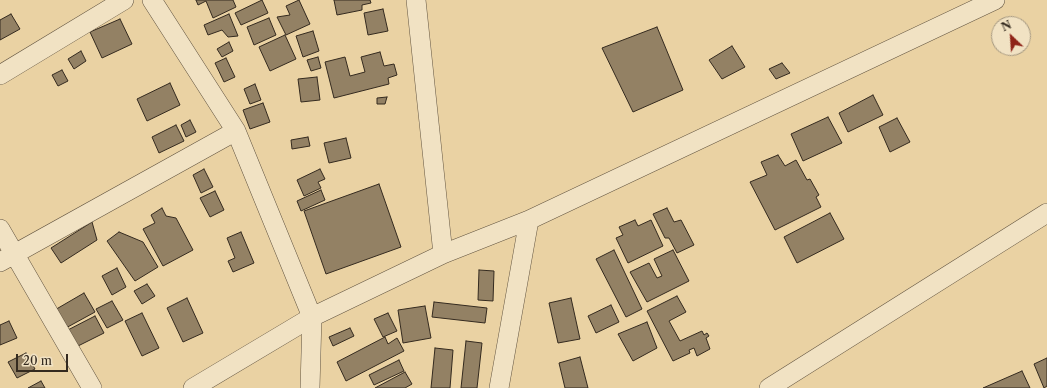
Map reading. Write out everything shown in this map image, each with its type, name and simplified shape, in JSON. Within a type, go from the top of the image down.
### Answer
[{"type":"street","points":[[0,74],[124,0]]},
{"type":"street","points":[[152,0],[236,131],[312,317],[310,388]]},
{"type":"street","points":[[416,0],[443,254]]},
{"type":"street","points":[[193,388],[312,317],[443,254],[529,220],[995,0]]},
{"type":"street","points":[[8,258],[236,131]]},
{"type":"street","points":[[769,388],[1047,213]]},
{"type":"street","points":[[499,388],[529,220]]},
{"type":"street","points":[[0,229],[8,258],[92,388]]},
{"type":"building","points":[[196,0],[233,0],[236,7],[213,18],[206,1],[198,5]]},
{"type":"building","points":[[262,0],[268,13],[241,25],[235,13]]},
{"type":"building","points":[[299,0],[310,24],[286,35],[277,17],[290,15],[286,6]]},
{"type":"building","points":[[334,0],[370,0],[371,3],[362,5],[362,10],[337,15]]},
{"type":"building","points":[[383,9],[388,31],[368,35],[364,13]]},
{"type":"building","points":[[11,14],[20,29],[0,40],[0,20]]},
{"type":"building","points":[[229,14],[238,36],[228,37],[222,30],[208,35],[204,25]]},
{"type":"building","points":[[269,18],[276,35],[254,45],[247,27]]},
{"type":"building","points":[[120,19],[132,44],[102,58],[90,32]]},
{"type":"building","points":[[657,27],[683,90],[633,112],[602,48]]},
{"type":"building","points":[[313,31],[319,51],[303,57],[296,36]]},
{"type":"building","points":[[285,35],[296,59],[270,71],[259,47]]},
{"type":"building","points":[[229,42],[233,51],[222,57],[217,49]]},
{"type":"building","points":[[732,46],[745,67],[722,79],[709,60]]},
{"type":"building","points":[[81,51],[86,61],[74,69],[68,59]]},
{"type":"building","points":[[380,52],[384,66],[394,64],[397,75],[388,78],[389,84],[334,98],[325,62],[345,57],[350,76],[365,72],[361,57]]},
{"type":"building","points":[[318,57],[321,68],[311,71],[307,60]]},
{"type":"building","points":[[226,58],[235,77],[224,82],[215,63]]},
{"type":"building","points":[[782,63],[790,73],[776,79],[769,69]]},
{"type":"building","points":[[62,70],[68,81],[58,86],[52,75]]},
{"type":"building","points":[[317,77],[320,100],[301,102],[298,79]]},
{"type":"building","points":[[170,83],[180,105],[147,121],[137,99]]},
{"type":"building","points":[[255,84],[261,100],[250,104],[244,89]]},
{"type":"building","points":[[873,95],[883,115],[848,132],[839,113]]},
{"type":"building","points":[[387,97],[385,104],[377,104],[377,98]]},
{"type":"building","points":[[263,103],[270,122],[250,129],[243,110]]},
{"type":"building","points":[[828,117],[842,143],[803,161],[791,134]]},
{"type":"building","points":[[897,118],[910,142],[890,152],[879,127]]},
{"type":"building","points":[[190,120],[196,132],[186,137],[181,125]]},
{"type":"building","points":[[176,125],[184,141],[159,153],[152,137]]},
{"type":"building","points":[[308,137],[310,146],[292,149],[291,140]]},
{"type":"building","points":[[346,138],[351,158],[329,163],[324,143]]},
{"type":"building","points":[[778,155],[785,166],[796,160],[807,180],[810,179],[819,195],[816,197],[821,207],[775,230],[750,182],[767,175],[761,162]]},
{"type":"building","points":[[204,169],[213,187],[201,193],[193,175]]},
{"type":"building","points":[[320,169],[325,179],[318,182],[321,188],[304,196],[297,180]]},
{"type":"building","points":[[379,184],[401,247],[326,274],[304,211]]},
{"type":"building","points":[[321,190],[325,200],[301,211],[297,201]]},
{"type":"building","points":[[215,191],[224,210],[210,217],[200,198]]},
{"type":"building","points":[[162,208],[166,216],[176,218],[193,250],[163,266],[143,229],[155,223],[151,215]]},
{"type":"building","points":[[667,208],[674,222],[681,220],[694,245],[677,253],[669,238],[665,238],[653,214]]},
{"type":"building","points":[[830,213],[844,239],[797,263],[784,237]]},
{"type":"building","points":[[635,220],[638,226],[651,220],[663,246],[628,263],[616,238],[623,235],[619,227]]},
{"type":"building","points":[[92,222],[97,240],[61,263],[51,248]]},
{"type":"building","points":[[119,232],[143,242],[158,267],[135,281],[107,241]]},
{"type":"building","points":[[241,232],[254,263],[233,272],[228,261],[235,258],[227,238]]},
{"type":"building","points":[[614,250],[642,309],[626,317],[596,259]]},
{"type":"building","points":[[673,250],[689,281],[647,302],[630,272],[649,263],[657,278],[662,276],[654,259]]},
{"type":"building","points":[[117,268],[126,287],[112,295],[102,276]]},
{"type":"building","points":[[479,270],[494,271],[493,301],[478,300]]},
{"type":"building","points":[[147,284],[155,296],[142,304],[134,291]]},
{"type":"building","points":[[84,293],[95,312],[64,329],[53,311]]},
{"type":"building","points":[[677,296],[686,312],[669,321],[680,341],[702,331],[704,335],[707,333],[709,336],[706,338],[710,349],[697,356],[694,348],[689,350],[690,353],[673,361],[647,311]]},
{"type":"building","points":[[187,298],[203,333],[183,342],[167,308]]},
{"type":"building","points":[[571,298],[580,339],[558,343],[549,303]]},
{"type":"building","points":[[112,301],[123,320],[107,328],[96,309]]},
{"type":"building","points":[[434,302],[487,308],[485,323],[432,317]]},
{"type":"building","points":[[611,305],[619,322],[596,333],[588,316]]},
{"type":"building","points":[[425,306],[431,338],[403,343],[398,310]]},
{"type":"building","points":[[142,313],[159,348],[142,356],[125,321]]},
{"type":"building","points":[[388,313],[397,331],[383,337],[374,319]]},
{"type":"building","points":[[95,316],[104,333],[72,349],[64,332]]},
{"type":"building","points":[[9,321],[17,338],[0,345],[0,325]]},
{"type":"building","points":[[647,322],[657,348],[633,361],[618,334]]},
{"type":"building","points":[[350,328],[354,336],[333,346],[329,337]]},
{"type":"building","points":[[385,337],[388,344],[397,338],[404,351],[346,381],[337,362]]},
{"type":"building","points":[[466,341],[482,343],[477,388],[461,388]]},
{"type":"building","points":[[435,348],[453,350],[450,388],[431,388]]},
{"type":"building","points":[[26,353],[35,369],[17,378],[8,362]]},
{"type":"building","points":[[580,357],[588,388],[565,388],[559,363]]},
{"type":"building","points":[[1047,358],[1047,386],[1044,388],[1034,364]]},
{"type":"building","points":[[399,360],[404,371],[374,385],[369,375]]},
{"type":"building","points":[[1022,371],[1030,388],[983,388]]},
{"type":"building","points":[[405,372],[412,384],[405,388],[375,388]]},
{"type":"building","points":[[41,381],[45,388],[28,388]]}]
